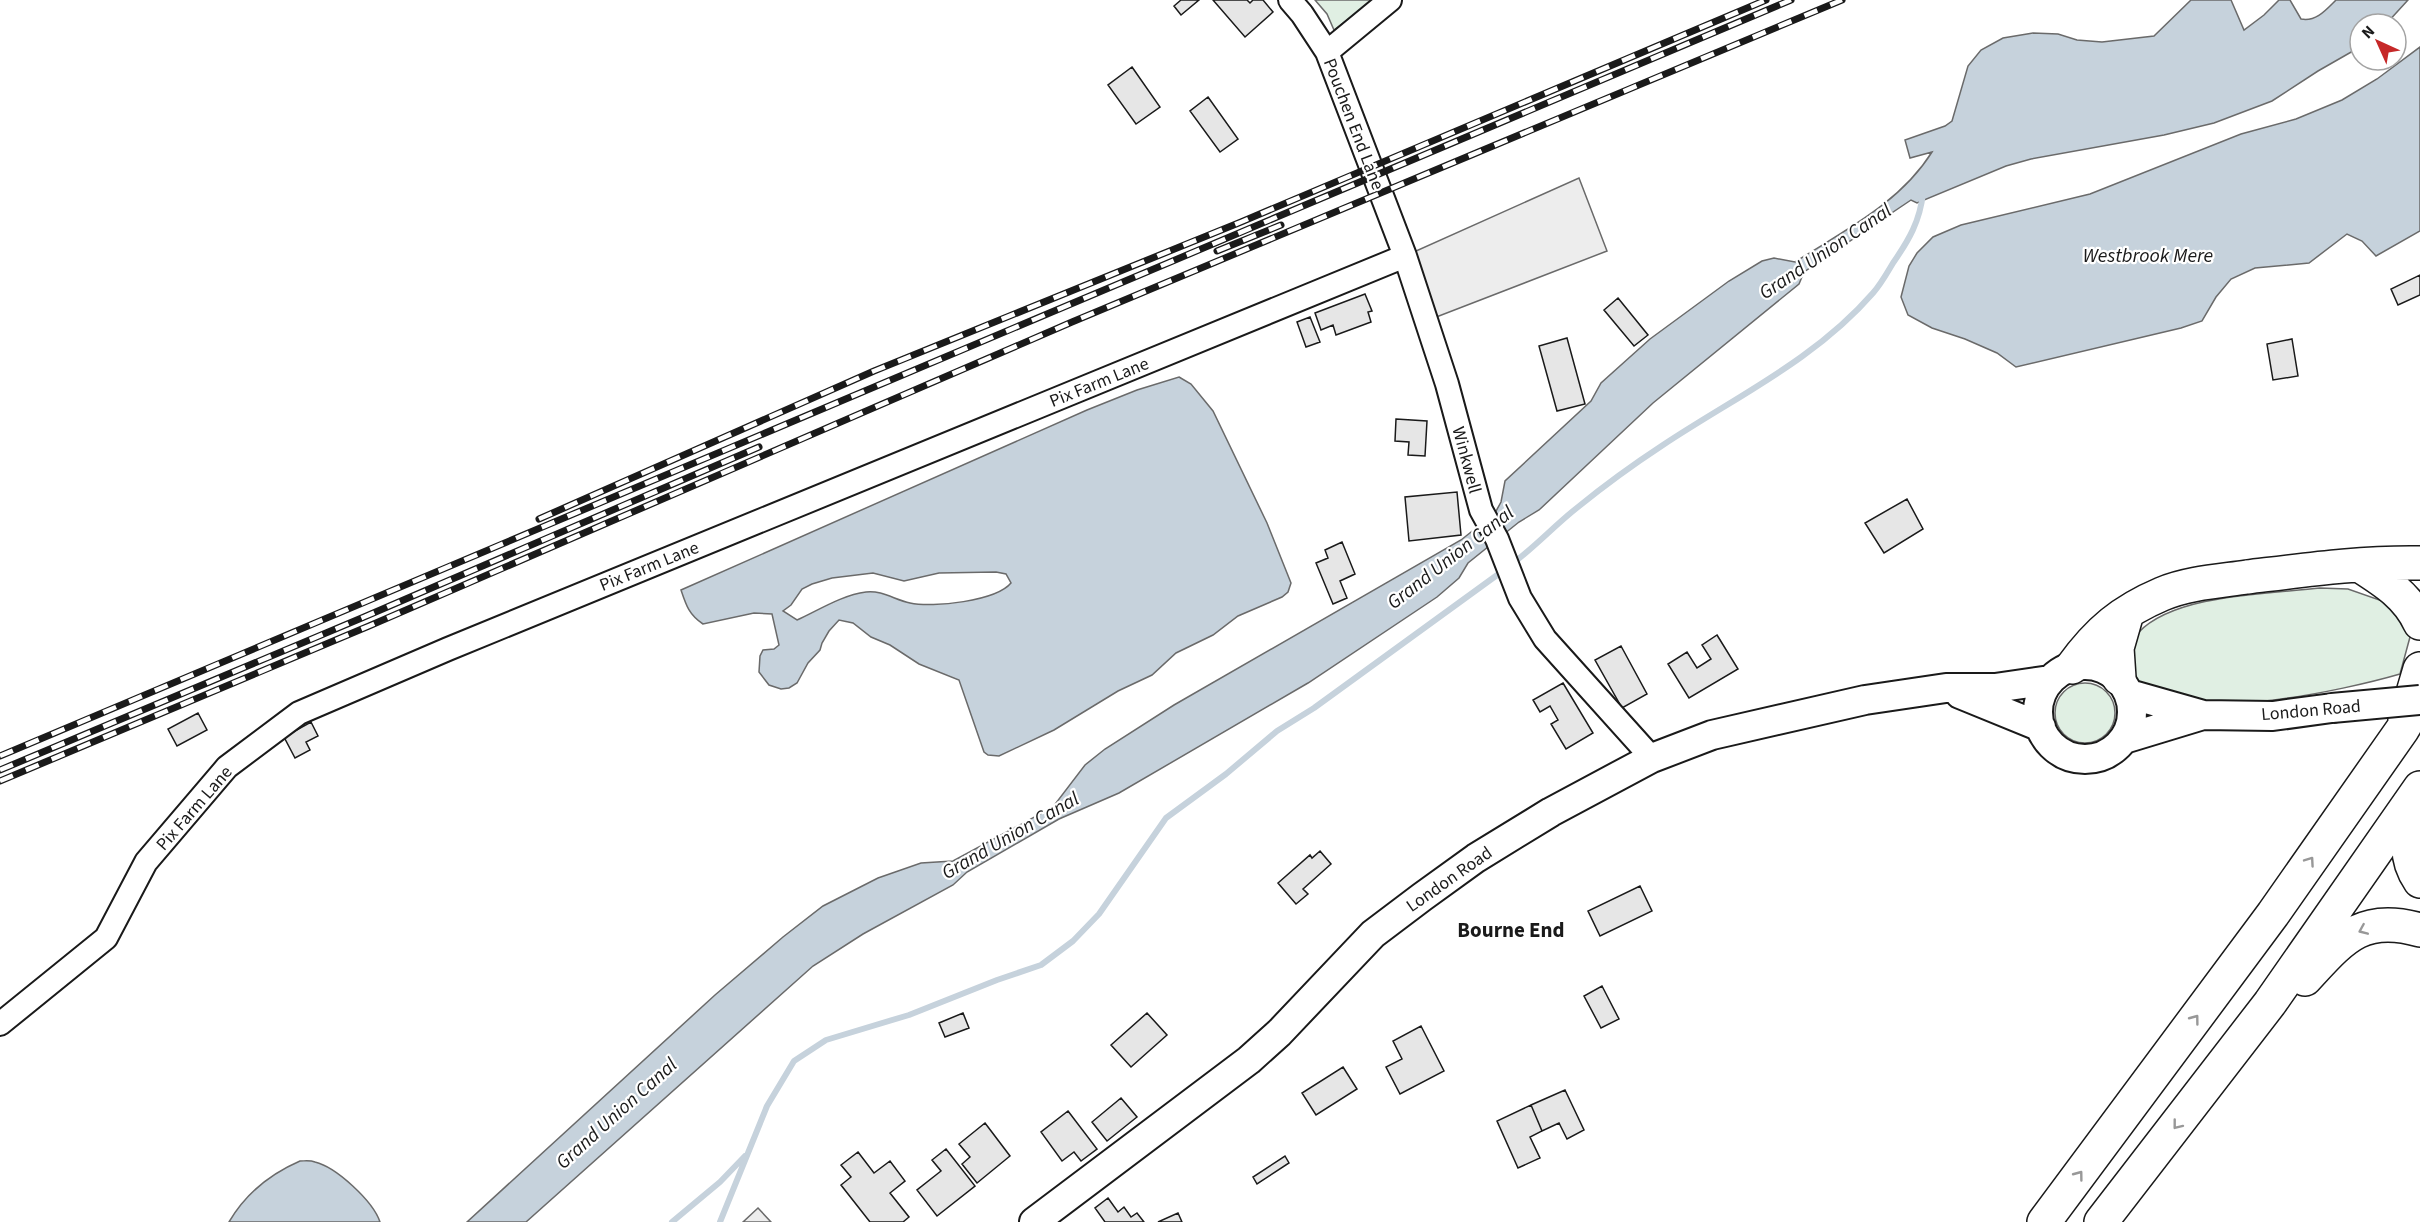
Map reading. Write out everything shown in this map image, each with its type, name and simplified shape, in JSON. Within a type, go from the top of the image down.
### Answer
[{"type":"highway","points":[[2061,674],[2091,640],[2127,613],[2165,593],[2196,585],[2325,567],[2420,563]]},
{"type":"highway","points":[[2359,565],[2399,592],[2413,607],[2420,622]]},
{"type":"highway","points":[[2124,686],[2117,648],[2127,613]]},
{"type":"highway","points":[[2402,730],[2420,669]]},
{"type":"highway","points":[[2044,1222],[2273,914],[2402,730],[2420,700]]},
{"type":"highway","points":[[2101,1222],[2270,1003],[2420,788]]},
{"type":"highway","points":[[2420,804],[2409,831],[2407,851],[2420,881]]},
{"type":"highway","points":[[2207,1086],[2332,950],[2348,936],[2370,926],[2385,923],[2420,930]]},
{"type":"main road","points":[[2097,666],[2124,686],[2133,709],[2131,725],[2124,739],[2114,750],[2101,757],[2086,759],[2072,757],[2058,751],[2048,741],[2038,715],[2039,703],[2061,674],[2097,666]]},
{"type":"main road","name":"London Road","points":[[1034,1222],[1249,1060],[1279,1033],[1373,934],[1422,897],[1476,858],[1551,812],[1652,758],[1712,735],[1811,711],[1946,688],[1995,688],[2061,674]]},
{"type":"main road","name":"London Road","points":[[2124,686],[2203,715]]},
{"type":"main road","points":[[1946,688],[2041,727]]},
{"type":"main road","name":"London Road","points":[[2124,739],[2203,715],[2273,716],[2420,700]]},
{"type":"street","name":"Pouchen End Lane","points":[[1290,0],[1327,52],[1405,256]]},
{"type":"street","points":[[1327,52],[1390,0]]},
{"type":"street","name":"Winkwell","points":[[1405,256],[1447,384],[1481,510],[1500,546],[1520,598],[1545,639],[1652,758]]},
{"type":"street","name":"Pix Farm Lane","points":[[0,1024],[106,938],[146,862],[227,767],[298,712],[1405,256]]},
{"type":"green space","points":[[1315,0],[1374,0],[1334,30],[1327,14]]},
{"type":"green space","points":[[2320,588],[2348,589],[2391,604],[2410,637],[2400,674],[2306,695],[2229,704],[2194,703],[2163,698],[2141,687],[2134,678],[2127,659],[2134,638],[2154,620],[2174,610],[2223,598]]},
{"type":"green space","points":[[2085,683],[2106,692],[2115,713],[2106,734],[2085,743],[2064,734],[2055,713],[2064,692]]},
{"type":"shaded area","points":[[1579,178],[1607,251],[1426,321],[1405,256]]},
{"type":"shaded area","points":[[758,1208],[771,1222],[743,1222]]},
{"type":"water","name":"Grand Union Canal","points":[[2191,0],[2231,0],[2244,30],[2279,0],[2290,0],[2301,19],[2311,19],[2336,0],[2408,0],[2397,12],[2348,12],[2348,54],[2272,101],[2214,123],[2164,135],[2031,159],[2006,166],[1917,203],[1911,200],[1804,272],[1799,284],[1653,403],[1539,510],[1519,522],[1468,563],[1459,578],[1437,597],[1308,683],[1119,793],[1059,819],[967,872],[953,885],[863,934],[813,966],[526,1222],[467,1222],[715,995],[823,906],[878,878],[921,863],[953,861],[1053,807],[1085,765],[1105,749],[1174,705],[1461,540],[1495,513],[1501,502],[1505,481],[1591,401],[1601,383],[1650,339],[1729,281],[1762,261],[1774,258],[1795,262],[1852,227],[1888,201],[1904,186],[1932,152],[1910,158],[1905,140],[1945,126],[1952,121],[1968,66],[1981,50],[2003,38],[2033,33],[2058,34],[2077,40],[2102,42],[2154,36]]},
{"type":"water","name":"Westbrook Mere","points":[[2420,47],[2420,231],[2376,256],[2362,241],[2347,234],[2309,263],[2255,268],[2231,279],[2216,297],[2202,321],[2016,367],[1997,353],[1932,328],[1908,315],[1901,297],[1909,266],[1917,253],[1933,237],[1961,225],[2090,194],[2241,134],[2296,119],[2342,100],[2386,72],[2408,72],[2408,56]]},
{"type":"water","points":[[1179,377],[1191,384],[1213,411],[1267,523],[1291,583],[1288,592],[1282,597],[1238,616],[1213,635],[1176,653],[1152,675],[1118,691],[1054,730],[999,756],[988,755],[984,752],[959,680],[919,664],[890,645],[871,637],[853,623],[839,620],[829,631],[820,650],[808,663],[797,683],[789,688],[781,689],[769,685],[759,672],[760,656],[763,650],[774,649],[779,645],[772,614],[754,613],[703,624],[694,617],[686,605],[681,590],[1137,390]],"holes":[[[996,572],[1006,574],[1011,583],[1003,589],[979,599],[964,602],[933,605],[910,603],[878,592],[866,592],[839,600],[797,620],[783,611],[791,605],[802,589],[832,578],[873,573],[904,581],[939,573]]]},
{"type":"water","points":[[300,1161],[311,1161],[324,1165],[343,1178],[370,1204],[380,1222],[229,1222],[251,1193],[269,1178]]},
{"type":"building","points":[[1181,0],[1199,0],[1181,15],[1174,6]]},
{"type":"building","points":[[1213,0],[1247,0],[1250,3],[1253,0],[1263,0],[1273,12],[1245,37]]},
{"type":"building","points":[[1132,67],[1160,107],[1136,124],[1108,85]]},
{"type":"building","points":[[1208,97],[1238,139],[1220,152],[1190,111]]},
{"type":"building","points":[[2420,275],[2420,295],[2398,305],[2391,289]]},
{"type":"building","points":[[1365,294],[1372,311],[1368,312],[1371,322],[1336,335],[1333,325],[1321,330],[1315,313]]},
{"type":"building","points":[[1618,298],[1648,335],[1634,346],[1604,310]]},
{"type":"building","points":[[1310,317],[1320,342],[1306,347],[1297,322]]},
{"type":"building","points":[[1567,338],[1585,404],[1557,411],[1539,346]]},
{"type":"building","points":[[2292,339],[2298,376],[2273,380],[2267,344]]},
{"type":"building","points":[[1396,419],[1427,421],[1425,456],[1408,455],[1409,442],[1395,441]]},
{"type":"building","points":[[1457,492],[1461,535],[1409,541],[1405,497]]},
{"type":"building","points":[[1907,499],[1923,529],[1884,553],[1865,523]]},
{"type":"building","points":[[1342,542],[1355,574],[1340,581],[1347,598],[1333,604],[1316,563],[1328,558],[1325,550]]},
{"type":"building","points":[[1717,635],[1738,669],[1689,698],[1668,664],[1687,652],[1697,668],[1711,659],[1702,645]]},
{"type":"building","points":[[1621,646],[1647,694],[1622,708],[1595,660]]},
{"type":"building","points":[[1563,683],[1593,733],[1566,749],[1551,724],[1558,720],[1550,706],[1540,712],[1533,700]]},
{"type":"building","points":[[198,713],[207,730],[177,746],[168,729]]},
{"type":"building","points":[[311,722],[318,736],[306,742],[310,750],[295,758],[284,737]]},
{"type":"building","points":[[1320,851],[1331,864],[1303,889],[1308,894],[1296,904],[1278,883],[1310,855],[1312,858]]},
{"type":"building","points":[[1640,886],[1652,911],[1600,936],[1588,911]]},
{"type":"building","points":[[1602,986],[1619,1019],[1601,1028],[1584,996]]},
{"type":"building","points":[[963,1013],[969,1028],[945,1037],[939,1023]]},
{"type":"building","points":[[1147,1013],[1167,1035],[1131,1067],[1111,1045]]},
{"type":"building","points":[[1421,1026],[1444,1071],[1400,1094],[1386,1067],[1402,1059],[1393,1041]]},
{"type":"building","points":[[1343,1067],[1357,1089],[1316,1115],[1302,1093]]},
{"type":"building","points":[[1565,1090],[1584,1130],[1567,1139],[1559,1123],[1542,1131],[1531,1105]]},
{"type":"building","points":[[1121,1098],[1137,1117],[1107,1141],[1092,1122]]},
{"type":"building","points":[[1531,1105],[1542,1131],[1530,1137],[1540,1158],[1518,1168],[1497,1121]]},
{"type":"building","points":[[1068,1111],[1097,1149],[1081,1161],[1074,1152],[1062,1161],[1041,1132]]},
{"type":"building","points":[[985,1123],[1010,1156],[977,1183],[962,1164],[970,1157],[959,1144]]},
{"type":"building","points":[[946,1149],[975,1186],[937,1216],[917,1190],[941,1171],[932,1160]]},
{"type":"building","points":[[858,1152],[874,1173],[890,1161],[905,1181],[890,1193],[909,1217],[903,1222],[870,1222],[841,1185],[851,1177],[841,1165]]},
{"type":"building","points":[[1285,1156],[1289,1163],[1257,1184],[1253,1177]]},
{"type":"building","points":[[1108,1198],[1118,1212],[1124,1207],[1131,1217],[1137,1213],[1144,1222],[1105,1222],[1095,1208]]},
{"type":"building","points":[[1178,1213],[1182,1222],[1158,1222]]},
{"type":"waterway","points":[[1512,564],[1620,475],[1800,358],[1850,317],[1876,290],[1904,246],[1913,230],[1923,193]]},
{"type":"waterway","points":[[720,1222],[767,1106],[794,1061],[826,1040],[909,1015],[1041,965],[1073,941],[1099,914],[1166,818],[1226,774],[1277,731],[1314,708],[1504,570]]},
{"type":"waterway","points":[[672,1222],[720,1182],[745,1156]]},
{"type":"railway","points":[[539,519],[874,371],[1241,222],[1766,0]]},
{"type":"railway","points":[[0,756],[1791,0]]},
{"type":"railway","points":[[0,781],[369,626],[1072,322],[1842,0]]},
{"type":"railway","points":[[1217,251],[1281,225]]},
{"type":"railway","points":[[0,770],[759,447]]},
{"type":"district","name":"Bourne End","points":[[1511,930]]}]
